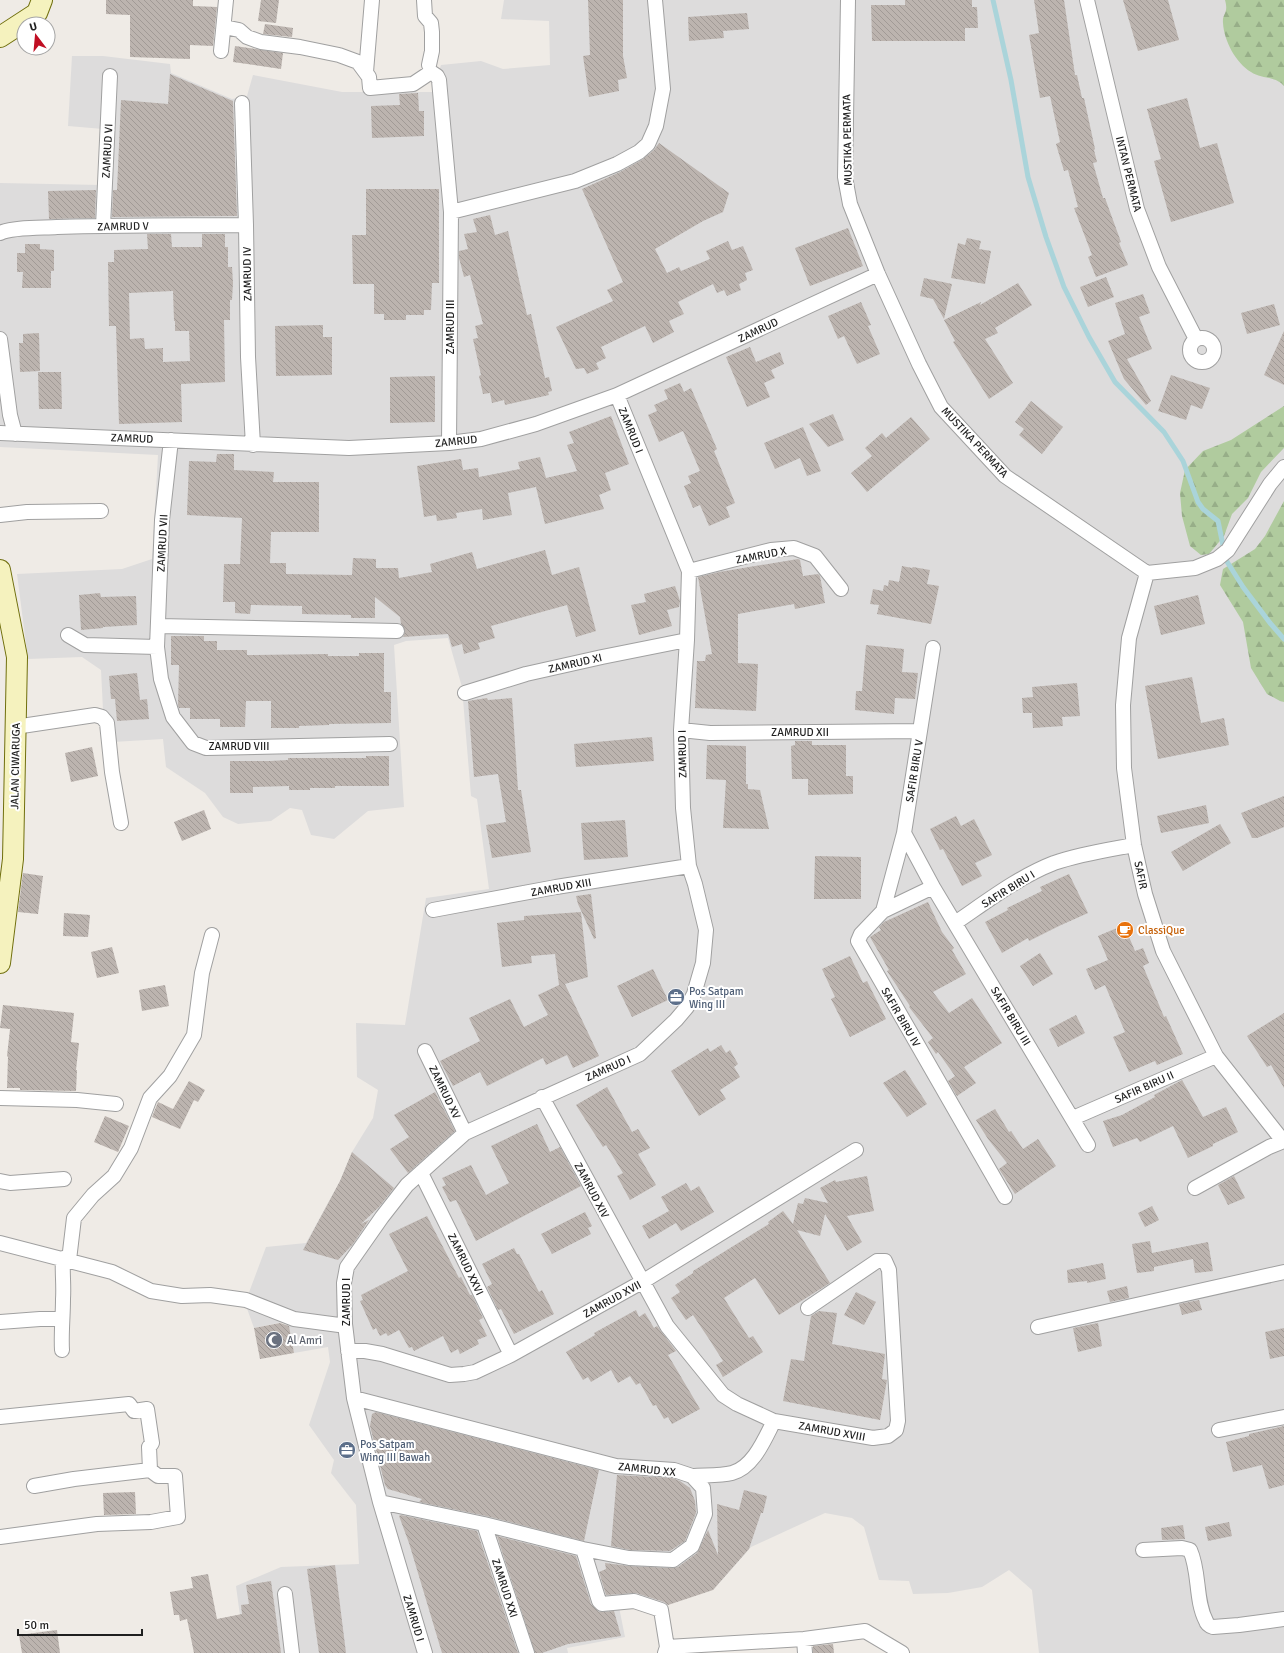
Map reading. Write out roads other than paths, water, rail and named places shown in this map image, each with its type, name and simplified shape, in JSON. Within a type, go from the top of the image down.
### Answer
[{"type":"street","points":[[0,37],[37,13],[42,0]]},
{"type":"street","points":[[221,51],[226,0]]},
{"type":"street","points":[[366,72],[366,54],[372,0]]},
{"type":"street","points":[[424,0],[425,16],[430,23],[432,32],[432,51],[429,65]]},
{"type":"street","points":[[450,212],[575,181],[617,164],[639,152],[648,144],[656,126],[663,89],[655,0]]},
{"type":"street","name":"MUSTIKA PERMATA","points":[[848,0],[845,177],[850,204],[878,274],[919,364],[941,407],[1005,476],[1147,573]]},
{"type":"street","name":"INTAN PERMATA","points":[[1087,0],[1137,209],[1158,267],[1196,339]]},
{"type":"street","points":[[224,27],[239,30],[248,37],[260,42],[300,47],[339,55],[358,62],[366,72]]},
{"type":"street","name":"ZAMRUD III","points":[[366,72],[369,77],[370,88],[413,84],[431,72],[439,80],[450,212],[449,443]]},
{"type":"street","name":"ZAMRUD VI","points":[[103,226],[110,76]]},
{"type":"street","name":"ZAMRUD IV","points":[[242,103],[248,357],[253,445]]},
{"type":"street","name":"ZAMRUD V","points":[[0,233],[4,231],[28,228],[246,225]]},
{"type":"street","name":"ZAMRUD","points":[[0,434],[349,448],[449,443],[481,439],[536,424],[618,395],[878,274]]},
{"type":"street","points":[[0,339],[10,415],[15,434]]},
{"type":"street","name":"ZAMRUD I","points":[[425,1653],[380,1502],[354,1398],[345,1324],[344,1283],[347,1267],[382,1217],[407,1185],[465,1133],[640,1054],[676,1020],[687,1007],[694,994],[702,963],[706,930],[689,866],[683,808],[681,730],[687,640],[688,571],[618,395]]},
{"type":"street","name":"ZAMRUD VII","points":[[158,647],[162,520],[171,440]]},
{"type":"street","points":[[1147,573],[1196,568],[1218,559],[1228,550],[1270,484],[1284,467]]},
{"type":"street","points":[[0,515],[27,512],[101,511]]},
{"type":"street","name":"ZAMRUD X","points":[[688,571],[771,550],[794,548],[815,556],[841,589]]},
{"type":"street","name":"JALAN CIWARUGA","points":[[0,570],[17,657],[13,859],[0,963]]},
{"type":"street","name":"SAFIR","points":[[1147,573],[1129,638],[1123,705],[1124,768],[1134,845],[1145,894],[1163,951],[1216,1056],[1283,1141]]},
{"type":"street","points":[[158,626],[397,631]]},
{"type":"street","points":[[68,634],[85,645],[158,647]]},
{"type":"street","name":"ZAMRUD XI","points":[[465,693],[533,672],[687,640]]},
{"type":"street","name":"ZAMRUD VIII","points":[[158,647],[161,679],[173,717],[193,743],[206,748],[390,744]]},
{"type":"street","name":"SAFIR BIRU V","points":[[904,833],[933,648]]},
{"type":"street","points":[[15,727],[95,715],[102,717],[107,723],[112,772],[121,823]]},
{"type":"street","name":"ZAMRUD XII","points":[[681,730],[710,733],[920,731]]},
{"type":"street","points":[[883,911],[932,888],[904,833]]},
{"type":"street","name":"SAFIR BIRU IV","points":[[904,833],[883,911],[861,934],[859,943],[1005,1197]]},
{"type":"street","name":"SAFIR BIRU I","points":[[955,924],[1025,876],[1082,854],[1134,845]]},
{"type":"street","name":"ZAMRUD XIII","points":[[433,910],[556,887],[689,866]]},
{"type":"street","name":"SAFIR BIRU III","points":[[932,888],[1088,1145]]},
{"type":"street","points":[[62,1350],[62,1275],[74,1218],[93,1195],[114,1176],[131,1148],[150,1098],[170,1076],[194,1034],[202,973],[212,935]]},
{"type":"street","name":"ZAMRUD XV","points":[[426,1052],[465,1133]]},
{"type":"street","name":"SAFIR BIRU II","points":[[1073,1118],[1216,1056]]},
{"type":"street","name":"ZAMRUD XIV","points":[[542,1097],[642,1282]]},
{"type":"street","points":[[0,1098],[77,1100],[116,1104]]},
{"type":"street","points":[[1195,1188],[1283,1141]]},
{"type":"street","name":"ZAMRUD XVII","points":[[348,1351],[365,1351],[382,1354],[450,1374],[474,1372],[511,1355],[642,1282],[856,1150]]},
{"type":"street","name":"ZAMRUD XXVI","points":[[421,1173],[511,1355]]},
{"type":"street","points":[[0,1181],[10,1183],[64,1179]]},
{"type":"street","points":[[0,1243],[112,1272],[151,1291],[182,1296],[210,1295],[246,1300],[294,1319],[339,1325],[345,1324]]},
{"type":"street","name":"ZAMRUD XVIII","points":[[642,1282],[667,1326],[723,1394],[737,1404],[774,1421],[873,1438],[888,1436],[896,1430],[898,1422],[890,1270],[885,1261],[877,1262],[808,1308]]},
{"type":"street","points":[[1038,1327],[1284,1272]]},
{"type":"street","points":[[0,1322],[62,1319]]},
{"type":"street","name":"ZAMRUD XX","points":[[354,1398],[616,1466],[674,1470],[692,1476],[703,1488],[705,1514],[692,1546],[673,1560],[629,1558],[583,1549],[484,1524],[380,1502]]},
{"type":"street","points":[[0,1417],[130,1404],[134,1411],[147,1409],[152,1443],[149,1447],[150,1470]]},
{"type":"street","points":[[1219,1430],[1284,1416]]},
{"type":"street","points":[[692,1476],[733,1472],[748,1463],[763,1443],[774,1421]]},
{"type":"street","points":[[0,1537],[97,1524],[151,1522],[178,1517],[175,1476],[158,1476],[150,1470],[74,1479],[34,1486]]},
{"type":"street","name":"ZAMRUD XXI","points":[[484,1524],[527,1653]]},
{"type":"street","points":[[1143,1550],[1182,1548],[1190,1550],[1202,1606],[1206,1621],[1210,1626],[1239,1625],[1284,1618]]},
{"type":"street","points":[[583,1549],[599,1601],[602,1604],[634,1601],[662,1610],[666,1650],[804,1639],[865,1632],[902,1653]]},
{"type":"street","points":[[285,1594],[292,1653]]},
{"type":"street","points":[[804,1639],[805,1653]]},
{"type":"waterway","points":[[993,0],[1011,80],[1028,177],[1046,237],[1064,287],[1089,337],[1115,382],[1164,432],[1183,461],[1198,502],[1203,509],[1218,521],[1226,560],[1243,587],[1284,639]]},
{"type":"place","name":"ClassiQue","points":[[1125,930]]},
{"type":"place","name":"Pos Satpam Wing III","points":[[676,997]]},
{"type":"place","name":"Al Amri","points":[[274,1340]]},
{"type":"place","name":"Pos Satpam Wing III Bawah","points":[[347,1450]]}]
